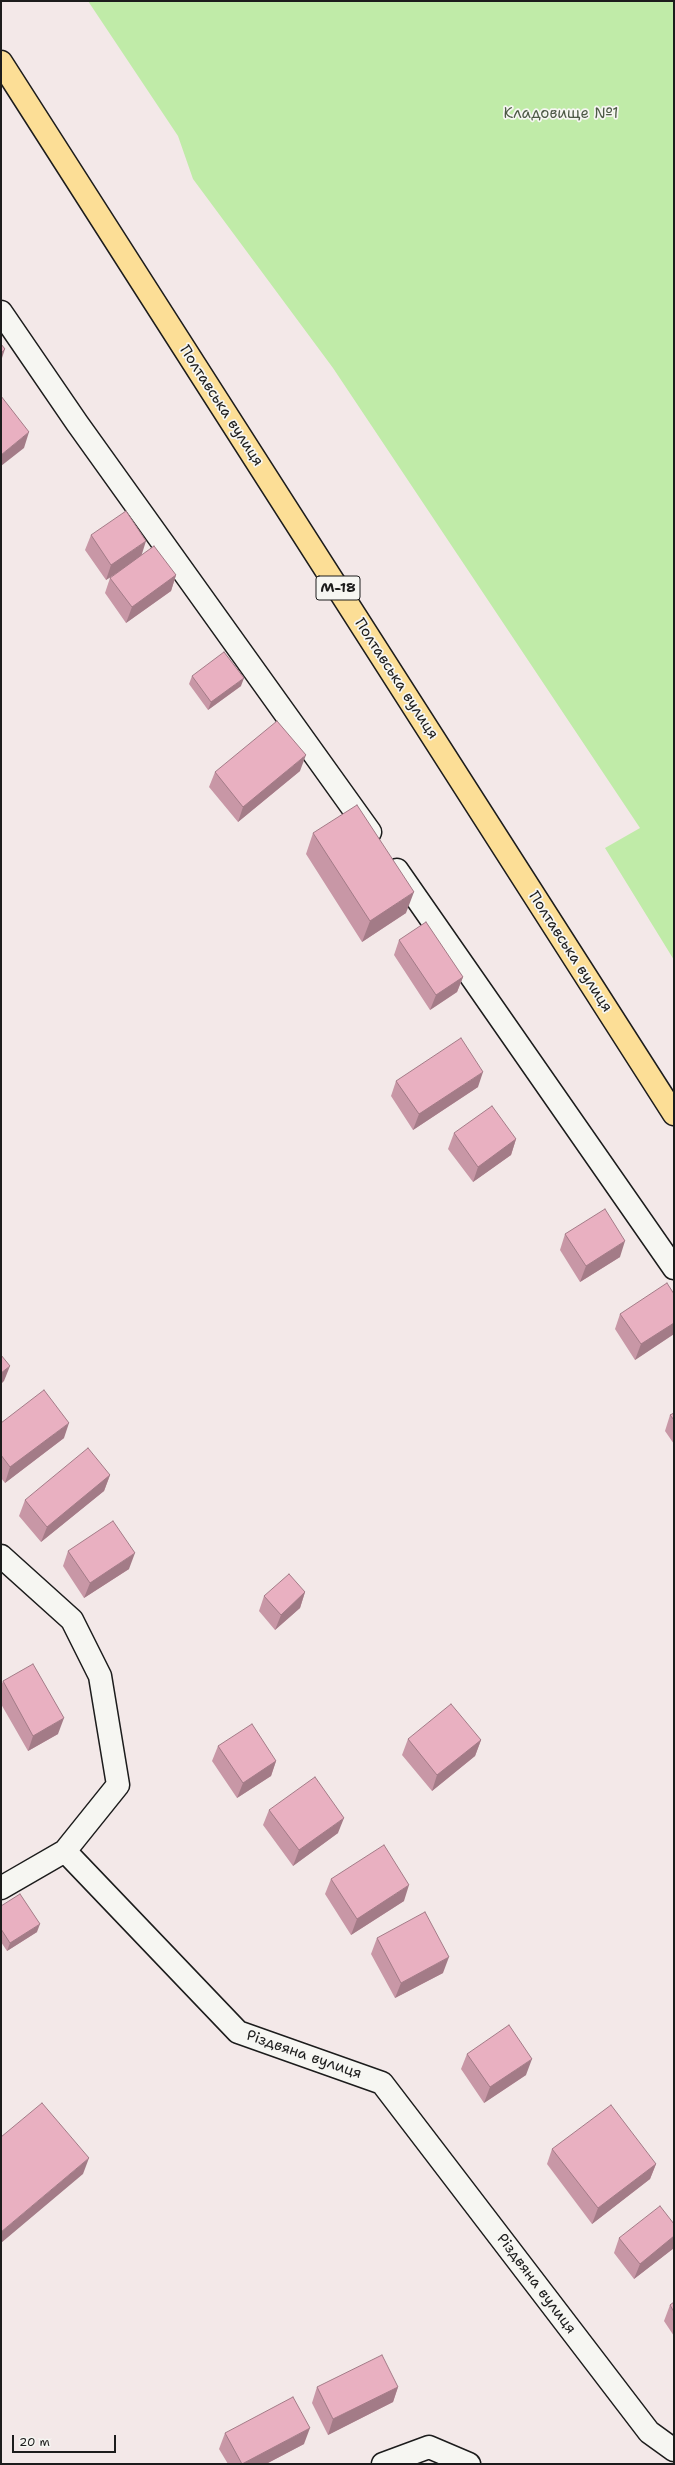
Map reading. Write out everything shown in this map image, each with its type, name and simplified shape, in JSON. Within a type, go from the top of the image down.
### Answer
[{"type":"highway","name":"Полтавська вулиця","points":[[1,62],[674,1114]]},
{"type":"street","points":[[1,312],[82,429],[383,851],[674,1268]]},
{"type":"street","points":[[1,1556],[72,1620],[100,1676],[118,1785],[65,1851],[1,1888]]},
{"type":"street","name":"Різдвяна вулиця","points":[[65,1851],[238,2032],[382,2083],[649,2432],[674,2450]]},
{"type":"street","points":[[383,2464],[429,2447],[469,2464]]},
{"type":"green space","name":"Кладовище №1","points":[[88,1],[674,1],[674,960],[605,848],[640,828],[333,368],[193,179],[178,136]]},
{"type":"building","points":[[1,344],[5,349],[1,353]]},
{"type":"building","points":[[1,396],[29,432],[1,455]]},
{"type":"building","points":[[126,511],[146,541],[111,565],[91,535]]},
{"type":"building","points":[[154,546],[176,575],[132,607],[110,578]]},
{"type":"building","points":[[224,652],[244,678],[211,702],[192,676]]},
{"type":"building","points":[[277,721],[306,755],[243,807],[215,772]]},
{"type":"building","points":[[357,805],[414,892],[370,921],[313,833]]},
{"type":"building","points":[[426,922],[463,977],[436,995],[399,940]]},
{"type":"building","points":[[461,1038],[483,1072],[419,1114],[396,1081]]},
{"type":"building","points":[[492,1106],[516,1139],[478,1167],[454,1133]]},
{"type":"building","points":[[605,1209],[625,1241],[586,1266],[565,1234]]},
{"type":"building","points":[[667,1283],[674,1294],[674,1323],[641,1344],[620,1314]]},
{"type":"building","points":[[1,1355],[10,1366],[1,1373]]},
{"type":"building","points":[[44,1390],[69,1423],[10,1467],[1,1455],[1,1423]]},
{"type":"building","points":[[674,1413],[674,1420],[670,1415]]},
{"type":"building","points":[[88,1448],[110,1475],[47,1527],[25,1500]]},
{"type":"building","points":[[113,1521],[135,1553],[90,1583],[68,1551]]},
{"type":"building","points":[[289,1574],[305,1592],[281,1615],[264,1596]]},
{"type":"building","points":[[33,1664],[64,1718],[33,1736],[3,1681]]},
{"type":"building","points":[[451,1704],[481,1740],[437,1775],[408,1739]]},
{"type":"building","points":[[252,1724],[276,1761],[243,1783],[218,1746]]},
{"type":"building","points":[[315,1777],[344,1818],[299,1850],[269,1810]]},
{"type":"building","points":[[384,1845],[409,1885],[357,1919],[331,1879]]},
{"type":"building","points":[[20,1894],[40,1924],[10,1943],[1,1929],[1,1906]]},
{"type":"building","points":[[425,1912],[449,1957],[401,1983],[377,1938]]},
{"type":"building","points":[[509,2025],[532,2059],[490,2087],[467,2054]]},
{"type":"building","points":[[42,2103],[89,2158],[1,2232],[1,2137]]},
{"type":"building","points":[[611,2105],[656,2164],[598,2208],[552,2149]]},
{"type":"building","points":[[660,2206],[674,2224],[674,2236],[640,2264],[619,2238]]},
{"type":"building","points":[[674,2302],[674,2312],[670,2305]]},
{"type":"building","points":[[382,2355],[398,2387],[333,2419],[317,2387]]},
{"type":"building","points":[[293,2397],[310,2428],[242,2464],[225,2433]]}]
